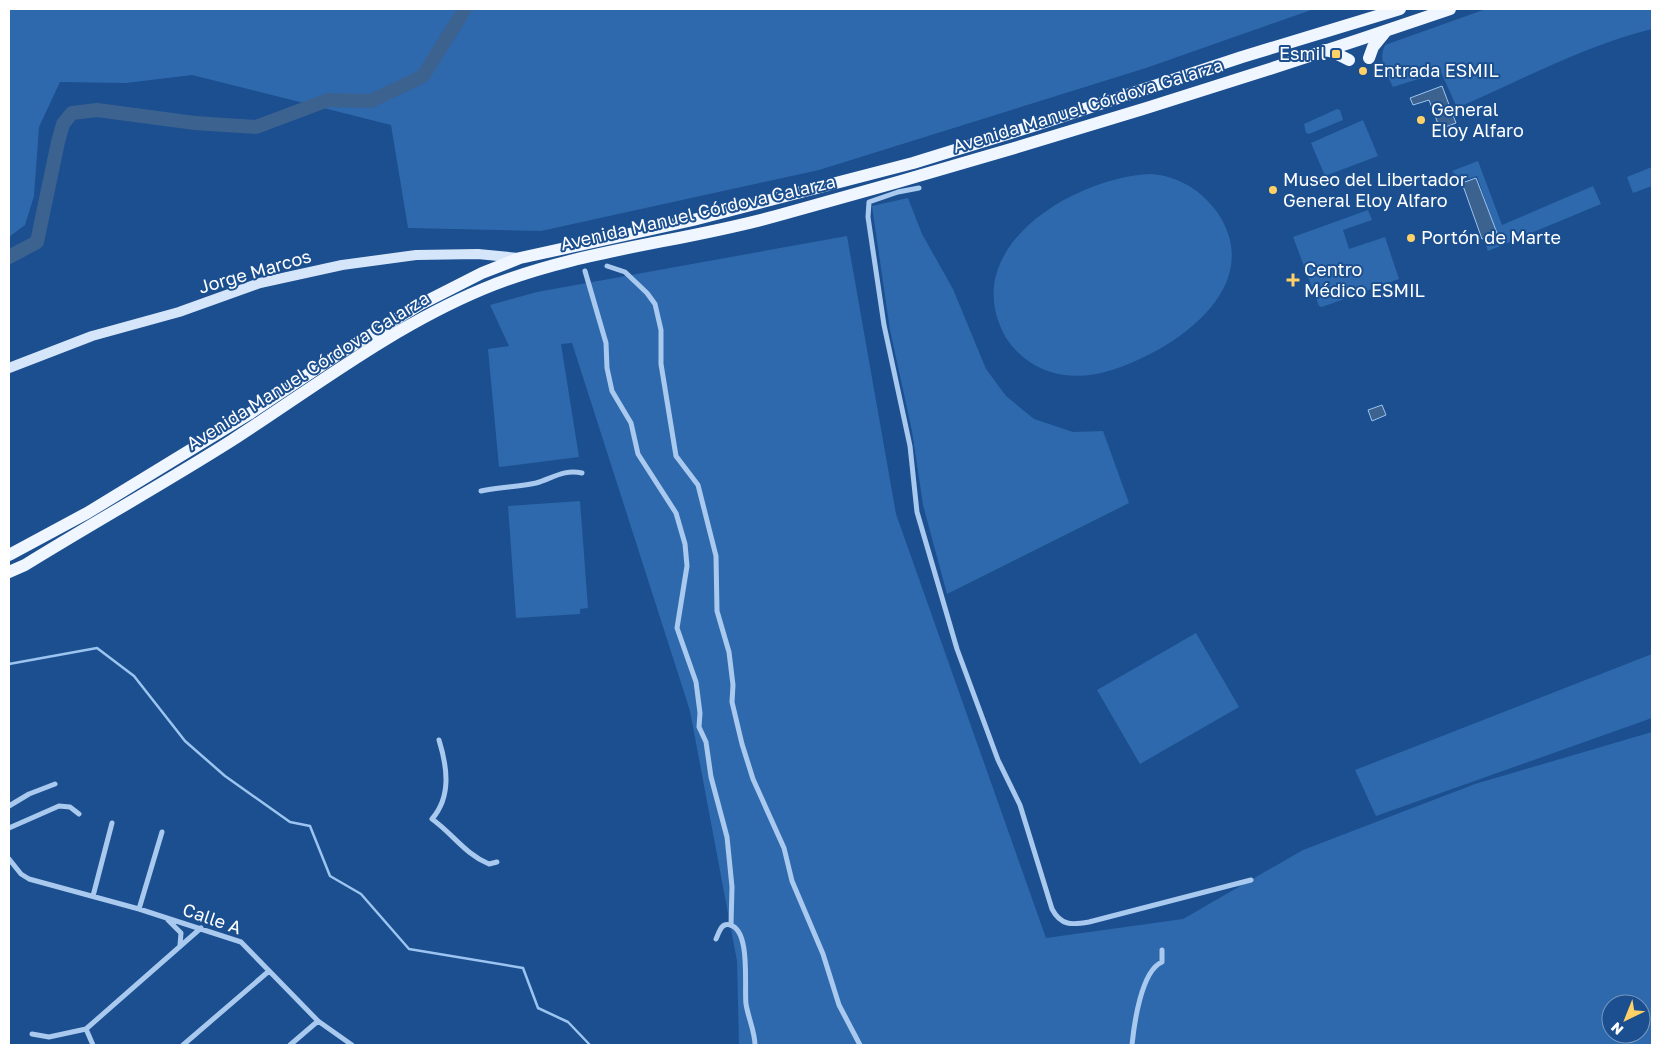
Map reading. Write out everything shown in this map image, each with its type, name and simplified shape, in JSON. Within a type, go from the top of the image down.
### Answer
[{"type":"main road","name":"Avenida Manuel Córdova Galarza","points":[[9,555],[87,513],[220,432],[334,357],[421,304],[482,273],[520,258],[703,218],[922,160],[1033,126],[1252,54],[1400,9]]},
{"type":"main road","name":"Avenida Manuel Córdova Galarza","points":[[9,572],[25,565],[227,443],[425,316],[485,288],[535,271],[601,253],[771,218],[1046,138],[1387,31],[1450,9]]},
{"type":"main road","points":[[1369,58],[1373,47],[1387,31]]},
{"type":"main road","points":[[1325,50],[1350,60]]},
{"type":"main road","name":"Jorge Marcos","points":[[9,368],[92,336],[179,312],[260,283],[342,265],[416,256],[478,254],[520,258]]},
{"type":"main road","points":[[220,432],[227,443]]},
{"type":"street","points":[[919,188],[877,198],[869,202],[868,217],[884,325],[910,446],[917,512],[956,649],[998,760],[1020,805],[1052,909],[1061,922],[1070,925],[1089,922],[1251,880]]},
{"type":"street","points":[[607,266],[625,272],[647,292],[655,304],[661,330],[662,364],[676,456],[698,485],[716,556],[717,611],[729,652],[733,685],[732,702],[742,744],[753,779],[784,848],[792,881],[824,954],[839,1006],[860,1045]]},
{"type":"street","points":[[585,271],[606,343],[607,368],[612,391],[631,423],[638,454],[676,513],[685,544],[688,566],[677,628],[696,682],[700,713],[699,727],[706,742],[711,777],[726,837],[732,887],[731,925]]},
{"type":"street","points":[[482,491],[537,482],[554,475],[572,471],[582,473]]},
{"type":"street","points":[[439,740],[447,764],[447,776],[440,810],[432,819],[458,840],[467,852],[489,864],[497,862]]},
{"type":"street","points":[[9,806],[29,794],[55,784]]},
{"type":"street","points":[[9,828],[59,806],[70,807],[79,814]]},
{"type":"street","points":[[93,896],[112,823]]},
{"type":"street","points":[[139,909],[162,832]]},
{"type":"street","name":"Calle A","points":[[9,859],[21,874],[29,879],[139,909],[241,942],[318,1021],[352,1045]]},
{"type":"street","points":[[163,917],[174,924],[181,933],[180,947]]},
{"type":"street","points":[[716,939],[722,927],[731,925],[739,931],[746,956],[746,1002],[755,1045]]},
{"type":"street","points":[[32,1034],[49,1037],[86,1029],[201,928]]},
{"type":"street","points":[[1132,1045],[1134,1019],[1143,989],[1153,968],[1162,962],[1162,950]]},
{"type":"street","points":[[183,1045],[269,971]]},
{"type":"street","points":[[290,1045],[318,1021]]},
{"type":"street","points":[[86,1029],[93,1045]]},
{"type":"shaded area","points":[[9,9],[1314,9],[1146,68],[819,170],[541,231],[408,228],[391,125],[192,75],[126,83],[60,82],[39,127],[34,196],[25,225],[9,237]]},
{"type":"shaded area","points":[[1486,9],[1652,9],[1652,29],[1626,36],[1577,54],[1457,108],[1441,72],[1393,87],[1382,56],[1385,45]]},
{"type":"shaded area","points":[[1442,86],[1456,123],[1440,129],[1429,100],[1413,105],[1410,98]]},
{"type":"shaded area","points":[[1337,109],[1340,110],[1343,120],[1309,134],[1306,133],[1304,124]]},
{"type":"shaded area","points":[[1363,120],[1378,156],[1325,176],[1311,143]]},
{"type":"shaded area","points":[[1478,161],[1502,225],[1593,186],[1601,204],[1488,251],[1484,240],[1497,235],[1477,176],[1461,181],[1452,171]]},
{"type":"shaded area","points":[[1652,167],[1652,186],[1633,193],[1627,177]]},
{"type":"shaded area","points":[[1151,174],[1180,181],[1204,197],[1217,212],[1229,235],[1232,257],[1228,277],[1219,296],[1205,314],[1188,330],[1150,354],[1118,368],[1102,373],[1070,376],[1038,367],[1023,357],[1013,347],[1005,336],[997,316],[995,309],[995,281],[1004,256],[1021,233],[1043,213],[1069,197],[1097,185],[1125,177]]},
{"type":"shaded area","points":[[1476,178],[1497,233],[1482,239],[1462,183]]},
{"type":"shaded area","points":[[908,198],[922,234],[953,289],[986,369],[1006,396],[1034,419],[1073,432],[1103,431],[1129,503],[947,594],[923,505],[912,431],[890,330],[872,206]]},
{"type":"shaded area","points":[[1368,210],[1372,220],[1343,230],[1349,249],[1385,237],[1399,279],[1322,307],[1319,306],[1293,237]]},
{"type":"shaded area","points":[[847,236],[896,514],[1046,938],[1183,919],[1303,850],[1475,784],[1652,732],[1652,1045],[739,1045],[737,961],[690,711],[572,343],[561,344],[579,457],[499,467],[488,349],[509,346],[490,305],[537,292]]},
{"type":"shaded area","points":[[1382,405],[1386,415],[1372,421],[1368,410]]},
{"type":"shaded area","points":[[580,501],[588,608],[580,609],[580,614],[516,618],[508,506]]},
{"type":"shaded area","points":[[1196,633],[1239,707],[1140,764],[1097,690]]},
{"type":"shaded area","points":[[1652,654],[1652,718],[1376,816],[1355,770]]},
{"type":"waterway","points":[[9,257],[37,242],[58,142],[63,124],[72,113],[97,110],[195,123],[256,127],[328,100],[371,101],[423,76],[465,9]]},
{"type":"waterway","points":[[9,664],[97,648],[134,676],[185,741],[225,776],[290,822],[310,826],[330,876],[361,894],[409,949],[523,968],[538,1008],[568,1022],[590,1045]]},
{"type":"place","name":"Esmil","points":[[1336,54]]},
{"type":"place","name":"Entrada ESMIL","points":[[1363,71]]},
{"type":"place","name":"General Eloy Alfaro","points":[[1421,120]]},
{"type":"place","name":"Museo del Libertador General Eloy Alfaro","points":[[1273,190]]},
{"type":"place","name":"Portón de Marte","points":[[1411,238]]},
{"type":"place","name":"Centro Médico ESMIL","points":[[1293,280]]}]
